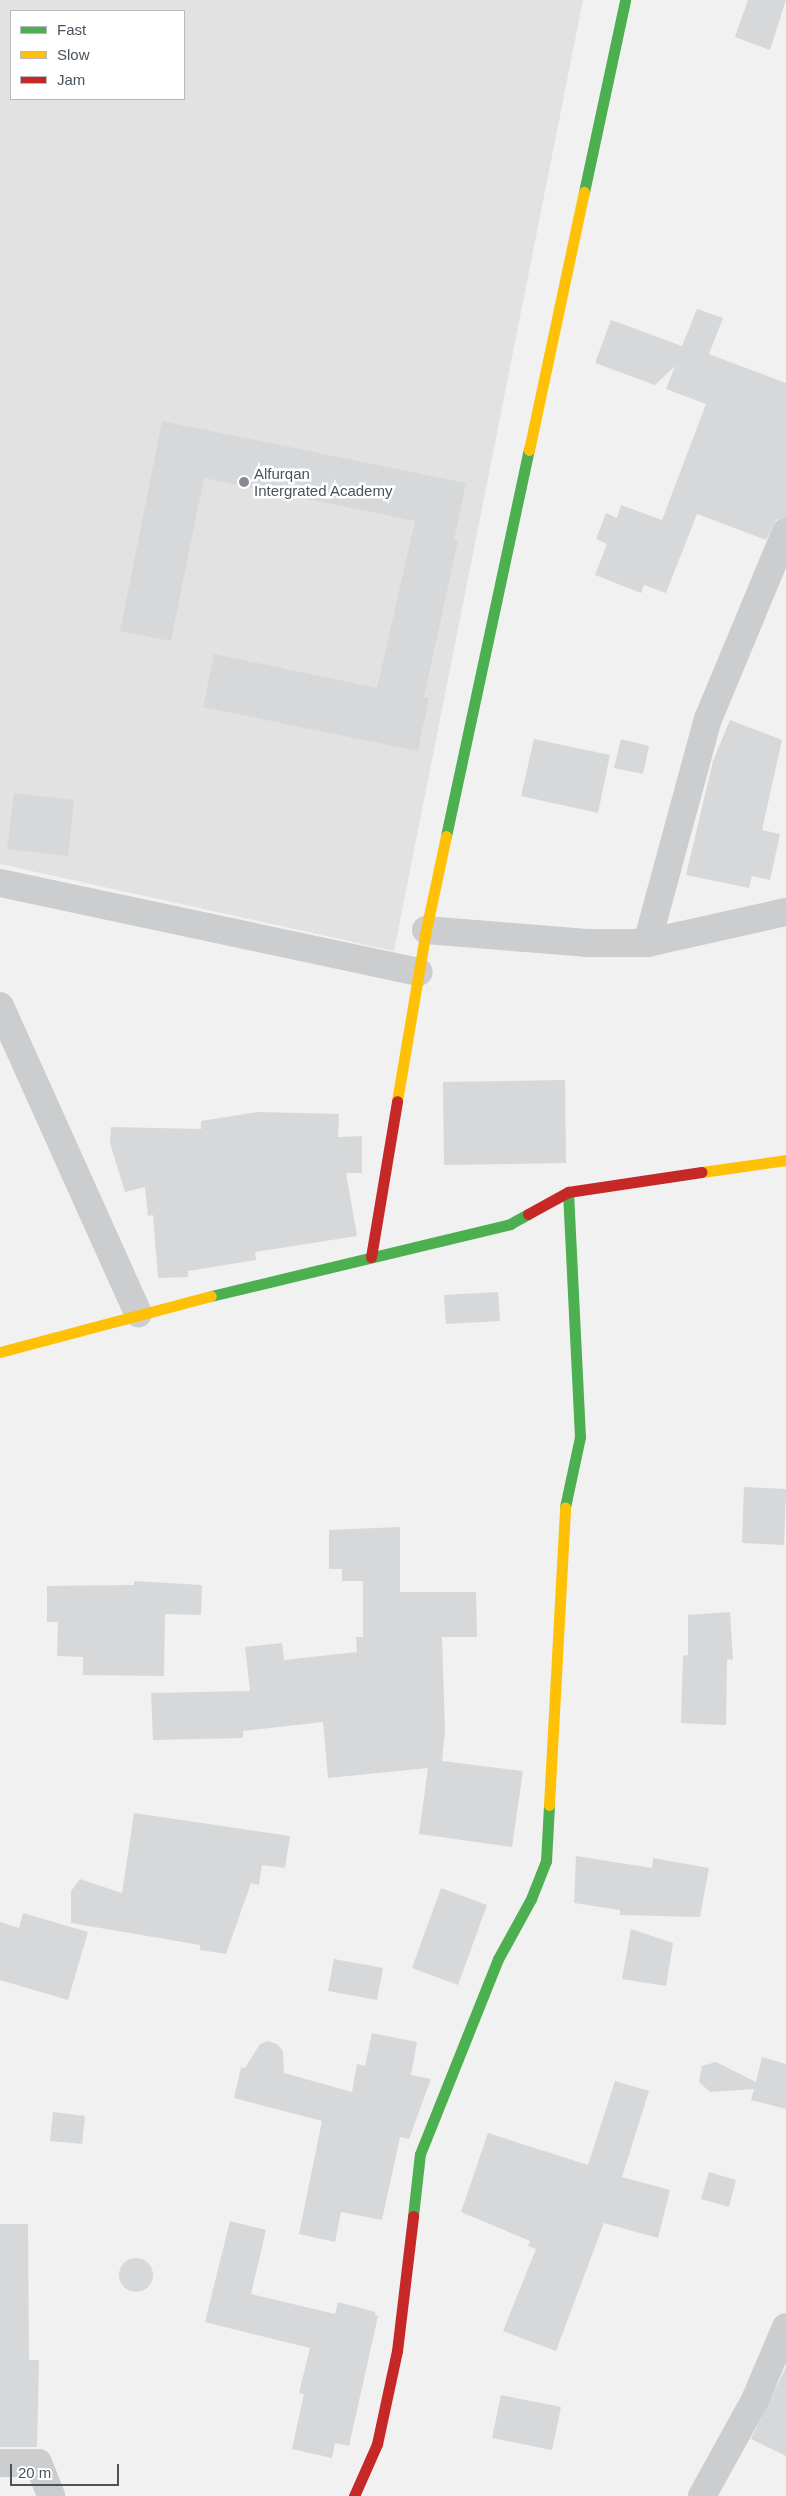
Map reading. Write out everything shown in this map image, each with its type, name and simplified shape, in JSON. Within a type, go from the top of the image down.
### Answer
[{"type":"street","points":[[371,1257],[426,930],[625,0]]},
{"type":"street","points":[[647,943],[708,719],[786,532]]},
{"type":"street","points":[[0,883],[419,972]]},
{"type":"street","points":[[426,930],[586,943],[647,943],[786,912]]},
{"type":"street","points":[[0,1006],[138,1313]]},
{"type":"street","points":[[0,1352],[138,1313],[510,1224],[568,1192],[786,1160]]},
{"type":"street","points":[[354,2496],[377,2444],[397,2351],[420,2154],[498,1959],[531,1898],[546,1861],[563,1518],[580,1437],[568,1192]]},
{"type":"street","points":[[702,2496],[755,2400],[786,2326]]},
{"type":"street","points":[[0,2463],[38,2463],[51,2496]]},
{"type":"shaded area","name":"Alfurqan Intergrated Academy","points":[[0,0],[583,0],[394,951],[0,864]]},
{"type":"building","points":[[748,0],[786,0],[770,50],[735,37]]},
{"type":"building","points":[[697,309],[723,318],[709,354],[786,383],[786,517],[776,520],[766,540],[697,514],[666,593],[644,585],[641,593],[595,575],[607,544],[596,539],[606,513],[617,518],[621,505],[662,520],[706,404],[666,389],[675,366],[655,385],[595,363],[611,320],[682,346]]},
{"type":"building","points":[[162,421],[466,483],[454,540],[458,541],[424,697],[429,698],[418,751],[203,707],[214,654],[377,688],[415,521],[204,478],[171,641],[120,631]]},
{"type":"building","points":[[730,720],[782,740],[762,830],[780,834],[770,880],[752,876],[749,888],[686,875],[713,761]]},
{"type":"building","points":[[534,739],[610,755],[598,813],[521,796]]},
{"type":"building","points":[[621,739],[649,746],[643,774],[614,768]]},
{"type":"building","points":[[14,793],[74,800],[68,856],[7,849]]},
{"type":"building","points":[[565,1080],[566,1163],[444,1165],[443,1082]]},
{"type":"building","points":[[258,1112],[339,1114],[338,1137],[362,1136],[362,1173],[346,1173],[357,1236],[255,1252],[256,1260],[188,1271],[188,1277],[158,1278],[153,1215],[148,1216],[145,1187],[125,1192],[110,1143],[111,1127],[201,1129],[201,1121]]},
{"type":"building","points":[[498,1292],[500,1321],[446,1324],[444,1295]]},
{"type":"building","points":[[744,1487],[786,1489],[784,1545],[742,1543]]},
{"type":"building","points":[[400,1527],[400,1592],[476,1592],[477,1637],[442,1637],[445,1731],[442,1761],[523,1771],[512,1847],[419,1834],[428,1768],[328,1778],[323,1722],[243,1731],[243,1738],[153,1740],[151,1693],[250,1691],[245,1647],[282,1643],[284,1660],[357,1652],[356,1637],[363,1637],[363,1581],[342,1581],[342,1569],[329,1569],[329,1530]]},
{"type":"building","points":[[134,1581],[202,1585],[201,1615],[165,1614],[164,1676],[83,1675],[83,1657],[57,1656],[58,1622],[47,1622],[47,1586],[134,1585]]},
{"type":"building","points":[[730,1612],[733,1660],[727,1659],[726,1725],[681,1723],[683,1656],[688,1655],[688,1615]]},
{"type":"building","points":[[134,1813],[290,1836],[285,1868],[262,1865],[259,1885],[251,1883],[226,1954],[200,1950],[200,1945],[71,1923],[71,1891],[80,1879],[122,1893]]},
{"type":"building","points":[[576,1856],[652,1868],[653,1858],[709,1868],[700,1917],[620,1915],[620,1910],[574,1903]]},
{"type":"building","points":[[441,1888],[487,1905],[458,1985],[412,1968]]},
{"type":"building","points":[[23,1913],[88,1932],[68,2000],[0,1980],[0,1922],[19,1928]]},
{"type":"building","points":[[631,1929],[673,1943],[666,1986],[622,1979]]},
{"type":"building","points":[[334,1959],[383,1968],[377,2000],[328,1991]]},
{"type":"building","points":[[372,2033],[417,2042],[411,2075],[431,2079],[409,2139],[400,2137],[382,2220],[341,2212],[335,2242],[299,2234],[322,2121],[234,2098],[241,2067],[245,2068],[260,2044],[268,2041],[277,2044],[283,2051],[284,2073],[352,2092],[357,2064],[365,2066]]},
{"type":"building","points":[[762,2057],[786,2064],[786,2109],[751,2100],[754,2089],[710,2092],[699,2082],[702,2066],[716,2062],[756,2082]]},
{"type":"building","points":[[615,2081],[649,2091],[622,2177],[670,2190],[658,2238],[604,2223],[556,2351],[503,2331],[536,2249],[528,2246],[530,2241],[461,2212],[488,2133],[588,2165]]},
{"type":"building","points":[[53,2112],[85,2116],[82,2144],[50,2141]]},
{"type":"building","points":[[709,2172],[736,2180],[729,2207],[701,2199]]},
{"type":"building","points":[[230,2221],[266,2230],[251,2294],[335,2314],[338,2302],[375,2312],[375,2315],[378,2316],[349,2446],[335,2443],[332,2458],[292,2449],[304,2394],[299,2393],[310,2348],[205,2322]]},
{"type":"building","points":[[0,2224],[28,2224],[29,2360],[39,2360],[37,2447],[0,2447]]},
{"type":"building","points":[[136,2258],[143,2259],[148,2263],[152,2268],[152,2282],[148,2287],[143,2291],[136,2292],[129,2291],[124,2287],[120,2282],[119,2275],[120,2268],[124,2263],[129,2259]]},
{"type":"building","points":[[786,2367],[786,2456],[751,2439]]},
{"type":"building","points":[[501,2395],[561,2407],[552,2450],[492,2438]]},
{"type":"traffic: fast","points":[[584,192],[625,0]]},
{"type":"traffic: fast","points":[[446,836],[529,450]]},
{"type":"traffic: fast","points":[[565,1507],[580,1437],[568,1192]]},
{"type":"traffic: fast","points":[[211,1296],[510,1224],[528,1214]]},
{"type":"traffic: fast","points":[[413,2216],[420,2154],[498,1959],[531,1899],[546,1861],[549,1805]]},
{"type":"traffic: slow","points":[[529,450],[584,192]]},
{"type":"traffic: slow","points":[[397,1101],[426,930],[446,836]]},
{"type":"traffic: slow","points":[[702,1172],[786,1160]]},
{"type":"traffic: slow","points":[[0,1352],[211,1296]]},
{"type":"traffic: slow","points":[[549,1805],[565,1507]]},
{"type":"traffic: jam","points":[[371,1257],[397,1101]]},
{"type":"traffic: jam","points":[[528,1214],[568,1192],[702,1172]]},
{"type":"traffic: jam","points":[[354,2496],[377,2444],[397,2351],[413,2216]]},
{"type":"place","name":"Alfurqan Intergrated Academy","points":[[244,482]]}]
